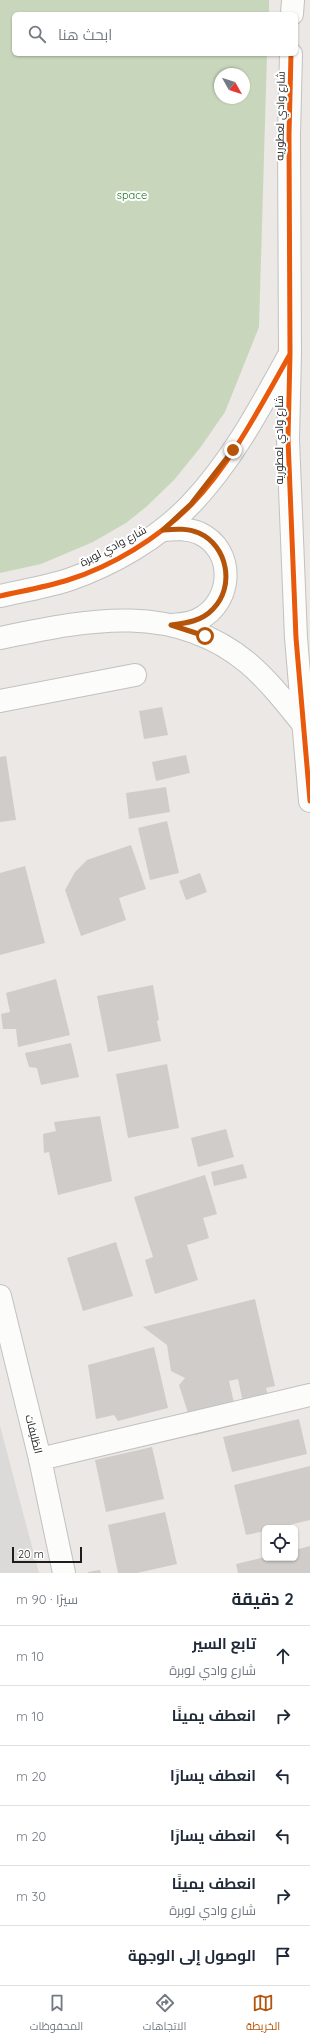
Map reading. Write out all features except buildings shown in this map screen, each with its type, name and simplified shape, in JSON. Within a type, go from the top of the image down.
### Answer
[{"type":"street","points":[[292,12],[293,0]]},
{"type":"street","name":"شارع وادي لعطوريه","points":[[291,56],[289,135],[290,354],[288,439],[296,638],[310,801]]},
{"type":"street","name":"شارع وادي لوبرة","points":[[0,596],[75,577],[115,559],[163,530],[191,504],[233,450],[258,411],[290,354]]},
{"type":"street","points":[[163,530],[182,529],[199,533],[209,540],[214,544],[223,559],[227,576],[223,594],[213,609],[199,620],[171,625]]},
{"type":"street","points":[[0,638],[74,623],[122,620],[171,625],[205,636],[247,663],[278,693],[303,724]]},
{"type":"street","points":[[0,701],[135,675]]},
{"type":"street","name":"الظليفات","points":[[0,1296],[2,1317],[40,1459],[64,1573]]},
{"type":"street","points":[[40,1459],[310,1395]]},
{"type":"green space","name":"space","points":[[0,0],[269,0],[269,12],[12,12],[12,56],[267,56],[259,327],[225,412],[200,448],[174,480],[146,507],[126,523],[93,542],[41,564],[0,573]]},
{"type":"shaded area","points":[[0,1426],[39,1573],[0,1573]]},
{"type":"cycle path","points":[[291,56],[289,135],[290,354],[288,439],[296,638],[310,801]]},
{"type":"cycle path","points":[[0,596],[51,585],[85,574],[134,550],[164,529],[191,505],[206,489],[244,434],[289,356]]},
{"type":"route","points":[[205,636],[171,625],[199,620],[213,609],[223,594],[227,576],[223,559],[214,544],[199,533],[182,529],[163,530],[191,504],[212,479],[233,450]]}]
